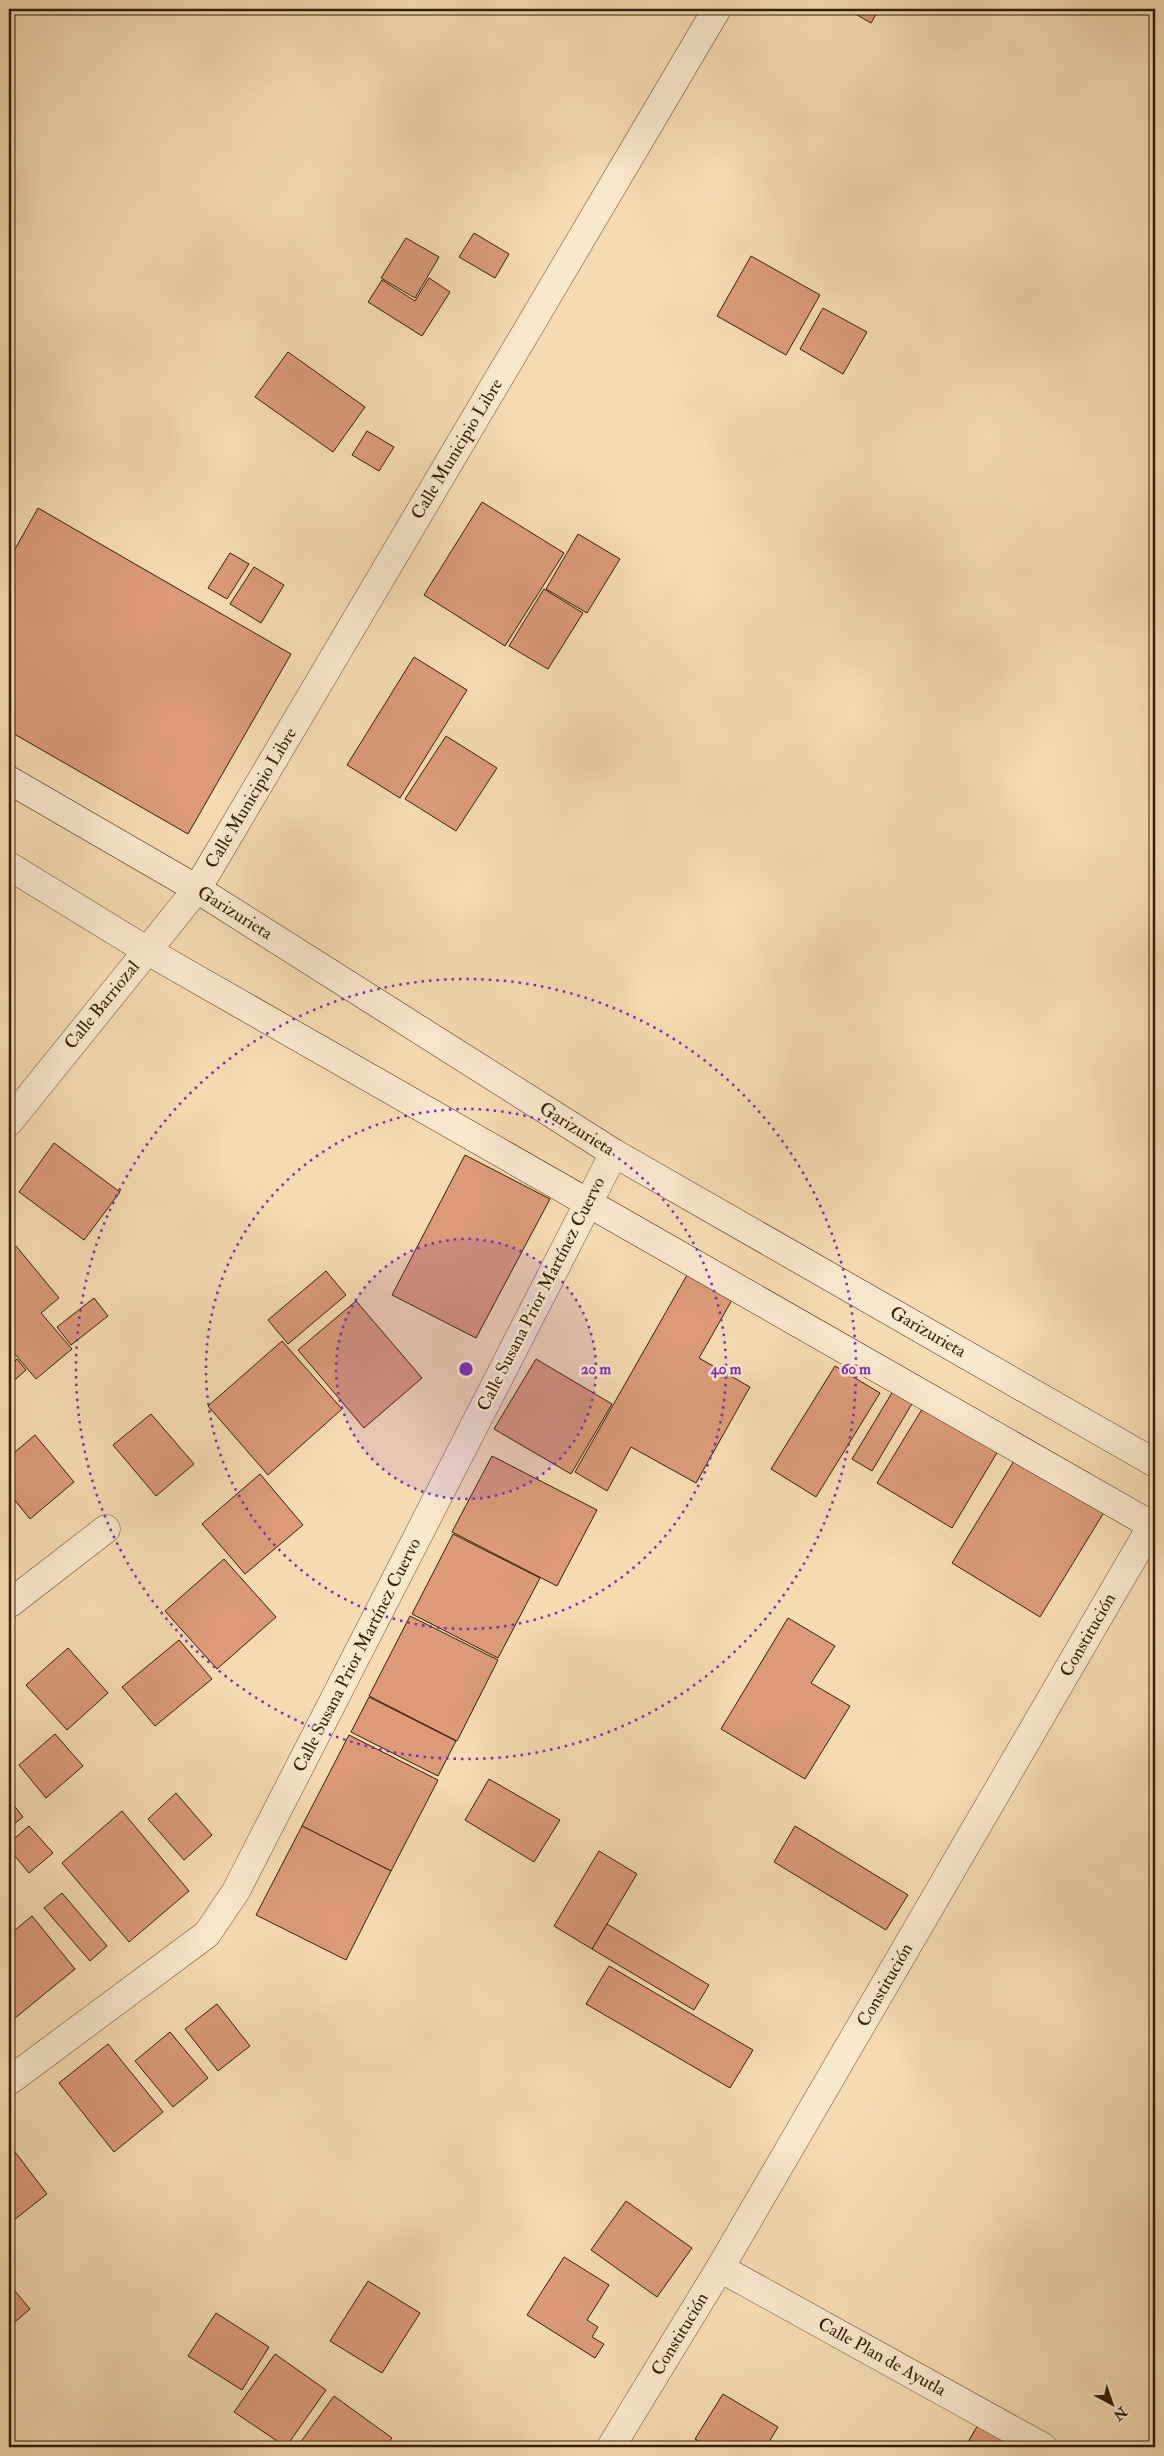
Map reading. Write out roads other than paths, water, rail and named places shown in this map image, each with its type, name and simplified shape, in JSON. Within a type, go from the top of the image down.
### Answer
[{"type":"street","name":"Calle Municipio Libre","points":[[197,889],[716,9]]},
{"type":"street","name":"Garizurieta","points":[[9,780],[197,889],[614,1153],[1155,1463]]},
{"type":"street","points":[[9,866],[146,950],[587,1204],[1154,1524]]},
{"type":"street","name":"Calle Barriozal","points":[[9,1122],[197,889]]},
{"type":"street","name":"Calle Susana Prior Martínez Cuervo","points":[[9,2081],[207,1934],[236,1891],[614,1153]]},
{"type":"street","name":"Constitución","points":[[611,2447],[720,2268],[1154,1524]]},
{"type":"street","points":[[9,1604],[106,1529]]},
{"type":"street","name":"Calle Plan de Ayutla","points":[[720,2268],[1043,2447]]}]
